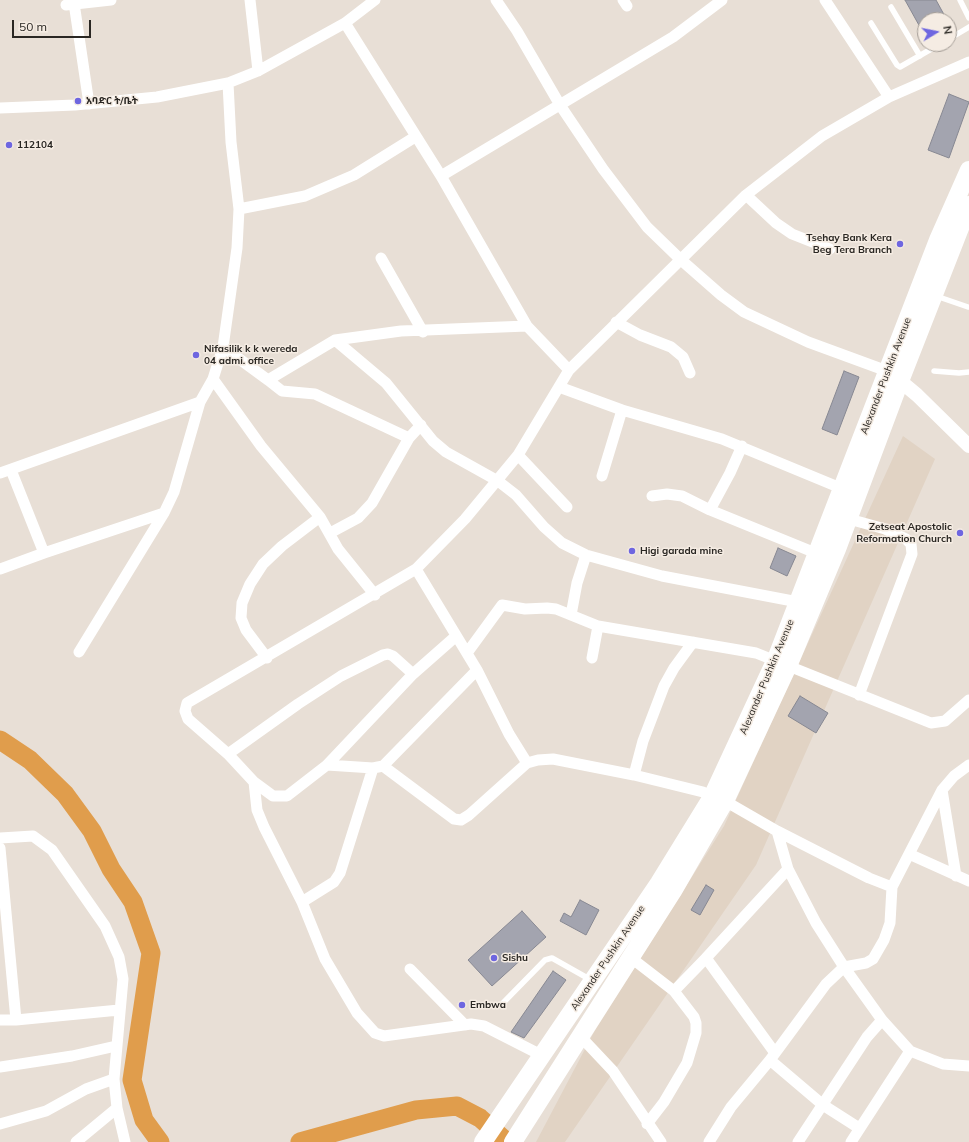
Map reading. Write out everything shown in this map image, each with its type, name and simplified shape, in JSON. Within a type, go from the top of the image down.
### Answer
[{"type":"main road","name":"Alexander Pushkin Avenue","points":[[782,662],[798,602],[826,548],[848,519],[938,240],[969,170]]},
{"type":"main road","name":"Alexander Pushkin Avenue","points":[[513,1142],[673,891],[719,799],[782,662],[826,548],[843,489],[894,376],[934,295],[969,206]]},
{"type":"main road","name":"Alexander Pushkin Avenue","points":[[483,1142],[659,883],[719,799]]},
{"type":"street","points":[[89,104],[70,4],[111,0]]},
{"type":"street","points":[[250,0],[258,71]]},
{"type":"street","points":[[0,108],[89,104],[157,97],[228,83],[258,71],[346,23],[375,0]]},
{"type":"street","points":[[496,0],[517,31],[560,105],[603,169],[647,227],[680,259],[721,295],[744,312],[808,342],[894,376],[918,395],[969,446]]},
{"type":"street","points":[[441,176],[673,38],[722,0]]},
{"type":"street","points":[[826,0],[889,97]]},
{"type":"street","points":[[346,23],[415,137],[441,176],[527,326],[569,370]]},
{"type":"street","points":[[456,637],[413,674],[327,765],[287,796],[273,796],[254,782],[228,754],[188,719],[185,711],[187,703],[375,595],[416,569],[466,520],[518,455],[569,370],[746,195],[822,136],[889,97],[969,62]]},
{"type":"street","points":[[79,652],[164,513],[174,492],[200,402],[213,379],[223,347],[238,248],[239,209],[231,142],[228,83]]},
{"type":"street","points":[[239,209],[305,196],[354,175],[415,137]]},
{"type":"street","points":[[746,195],[776,223],[792,234],[830,249]]},
{"type":"street","points":[[381,258],[423,332]]},
{"type":"street","points":[[616,322],[671,348],[683,357],[690,373]]},
{"type":"street","points":[[268,380],[335,340],[378,334],[527,326]]},
{"type":"street","points":[[335,340],[386,383],[433,441],[446,452],[498,481],[524,503],[544,527],[562,542],[586,555],[662,576],[798,602]]},
{"type":"street","points":[[223,347],[282,391],[315,394],[409,438]]},
{"type":"street","points":[[213,379],[260,446],[320,517],[338,549],[375,595]]},
{"type":"street","points":[[559,387],[622,410],[722,438],[843,489]]},
{"type":"street","points":[[0,473],[200,402]]},
{"type":"street","points":[[602,476],[622,410]]},
{"type":"street","points":[[330,533],[358,518],[372,503],[409,438],[421,425]]},
{"type":"street","points":[[710,510],[730,473],[742,446]]},
{"type":"street","points":[[518,455],[567,507]]},
{"type":"street","points":[[11,470],[44,553]]},
{"type":"street","points":[[652,496],[667,494],[682,496],[710,510],[826,548]]},
{"type":"street","points":[[0,569],[164,513]]},
{"type":"street","points":[[267,658],[246,630],[241,618],[242,603],[250,584],[263,564],[282,546],[320,517]]},
{"type":"street","points":[[848,519],[885,529],[906,539],[911,544],[912,554],[859,695]]},
{"type":"street","points":[[571,615],[577,583],[586,555]]},
{"type":"street","points":[[416,569],[477,670],[508,734],[526,763]]},
{"type":"street","points":[[467,653],[502,605],[525,609],[547,608],[571,615],[598,626],[756,653],[782,662],[859,695],[931,723],[944,721],[969,700]]},
{"type":"street","points":[[592,658],[598,626]]},
{"type":"street","points":[[634,776],[643,741],[664,686],[674,668],[693,642]]},
{"type":"street","points":[[228,754],[298,704],[341,676],[383,655],[388,654],[393,656],[413,674]]},
{"type":"street","points":[[302,902],[334,882],[340,873],[378,767],[477,670]]},
{"type":"street","points":[[327,765],[378,767],[454,819],[461,820],[469,816],[526,763],[538,760],[553,759],[634,776],[703,792],[869,878],[892,887]]},
{"type":"street","points":[[710,1142],[731,1107],[772,1056],[826,984],[844,967],[866,963],[874,959],[884,940],[890,923],[892,887],[942,790],[954,776],[969,765]]},
{"type":"street","points":[[254,782],[259,816],[302,902],[325,959],[357,1013],[375,1033],[384,1036],[465,1025],[484,1026],[541,1055]]},
{"type":"street","points":[[942,790],[956,876]]},
{"type":"street","points":[[777,831],[788,869],[816,923],[844,967],[882,1020],[910,1051],[943,1064],[969,1066]]},
{"type":"street","points":[[0,838],[33,836],[44,842],[52,850],[105,926],[119,957],[123,979],[119,1010],[114,1079],[117,1108],[125,1142]]},
{"type":"street","points":[[0,848],[16,1020]]},
{"type":"street","points":[[909,854],[969,882]]},
{"type":"street","points":[[674,991],[788,869]]},
{"type":"street","points":[[630,957],[674,991],[694,1017],[696,1023],[696,1033],[687,1064],[664,1102],[647,1124]]},
{"type":"street","points":[[706,958],[772,1056],[823,1105],[859,1128]]},
{"type":"street","points":[[410,969],[465,1025]]},
{"type":"street","points":[[0,1020],[16,1020],[119,1010]]},
{"type":"street","points":[[798,1142],[868,1037],[882,1020]]},
{"type":"street","points":[[581,1036],[613,1071],[647,1124],[661,1142]]},
{"type":"street","points":[[0,1067],[72,1056],[116,1046]]},
{"type":"street","points":[[851,1142],[910,1051]]},
{"type":"street","points":[[0,1124],[46,1111],[86,1089],[114,1079]]},
{"type":"street","points":[[76,1142],[90,1132],[117,1108]]},
{"type":"lane","points":[[960,0],[969,18]]},
{"type":"lane","points":[[891,7],[920,56]]},
{"type":"lane","points":[[871,23],[897,65],[903,66],[927,52]]},
{"type":"lane","points":[[957,34],[969,26]]},
{"type":"lane","points":[[934,295],[969,306]]},
{"type":"lane","points":[[934,371],[959,373],[969,372]]},
{"type":"lane","points":[[502,1004],[545,960],[552,958],[592,981]]},
{"type":"shaded area","points":[[903,436],[935,459],[756,865],[565,1142],[536,1142],[594,1032],[724,826]]},
{"type":"building","points":[[905,0],[936,0],[943,12],[917,12],[917,22]]},
{"type":"building","points":[[949,94],[969,102],[949,158],[928,150]]},
{"type":"building","points":[[844,371],[859,377],[837,435],[822,429]]},
{"type":"building","points":[[778,548],[796,556],[787,576],[770,568]]},
{"type":"building","points":[[800,696],[828,713],[816,733],[788,716]]},
{"type":"building","points":[[706,885],[714,890],[700,915],[691,910]]},
{"type":"building","points":[[580,900],[599,910],[586,935],[560,921],[564,913],[571,917]]},
{"type":"building","points":[[522,911],[546,937],[492,986],[468,960]]},
{"type":"building","points":[[553,971],[566,980],[524,1038],[511,1032]]},
{"type":"waterway","points":[[0,740],[30,760],[65,794],[92,831],[111,869],[133,902],[151,953],[132,1080],[144,1120],[160,1142]]},
{"type":"waterway","points":[[300,1142],[416,1110],[457,1106],[480,1118],[507,1142]]},
{"type":"place","name":"አባድር ት/ቤት","points":[[78,101]]},
{"type":"place","name":"112104","points":[[9,145]]},
{"type":"place","name":"Tsehay Bank Kera Beg Tera Branch","points":[[900,244]]},
{"type":"place","name":"Nifasilik k k wereda 04 admi. office","points":[[196,355]]},
{"type":"place","name":"Zetseat Apostolic Reformation Church","points":[[960,533]]},
{"type":"place","name":"Higi garada mine","points":[[632,551]]},
{"type":"place","name":"Sishu","points":[[494,958]]},
{"type":"place","name":"Embwa","points":[[462,1005]]}]
